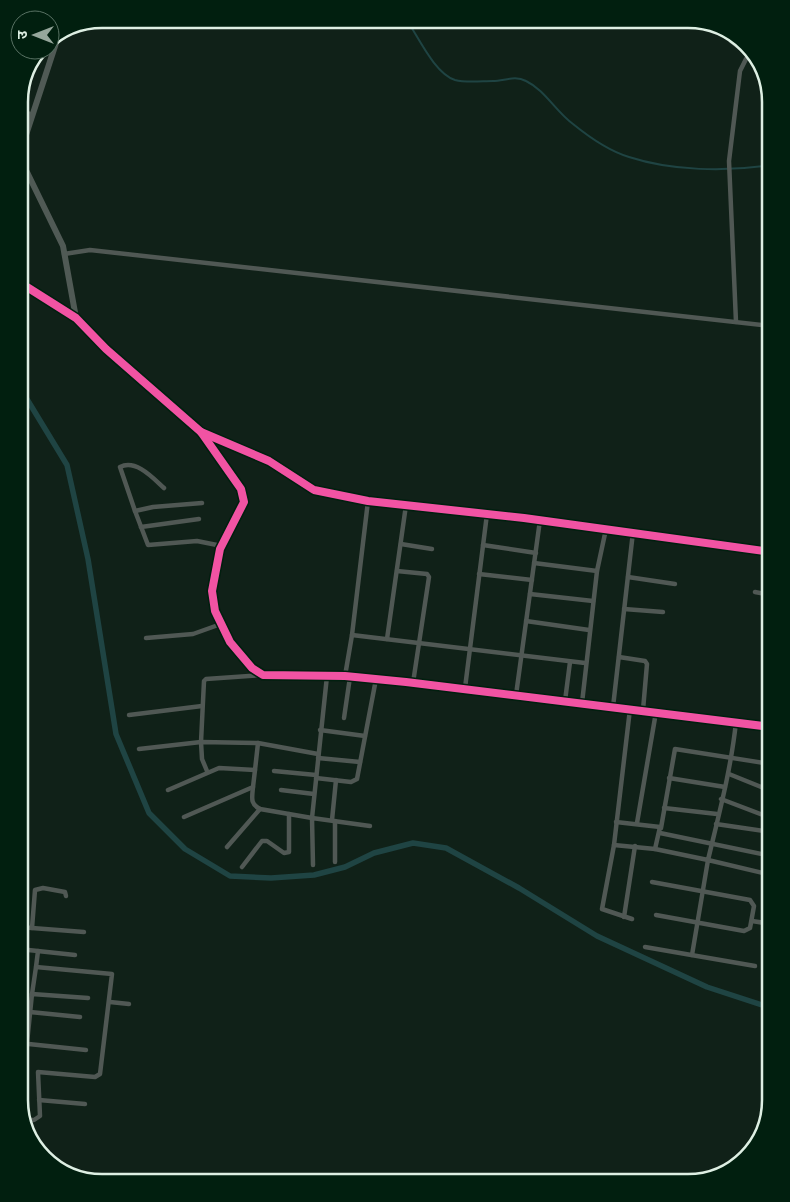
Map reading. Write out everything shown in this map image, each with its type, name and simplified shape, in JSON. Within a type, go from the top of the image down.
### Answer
[{"type":"street","points":[[736,322],[729,161],[740,71],[749,59]]},
{"type":"street","points":[[28,128],[50,60]]},
{"type":"street","points":[[28,113],[32,115]]},
{"type":"street","points":[[28,174],[63,246],[76,318]]},
{"type":"street","points":[[64,254],[90,250],[762,325]]},
{"type":"street","points":[[28,288],[76,318],[106,349],[201,432],[241,490],[244,502],[222,546],[212,591],[215,611],[230,642],[252,668],[263,675]]},
{"type":"street","points":[[201,432],[269,460],[314,490],[368,502],[540,520],[762,551]]},
{"type":"street","points":[[164,488],[140,468],[130,465],[120,467],[148,545],[197,541],[222,546]]},
{"type":"street","points":[[344,718],[368,502]]},
{"type":"street","points":[[135,511],[153,507],[202,503]]},
{"type":"street","points":[[387,639],[406,506]]},
{"type":"street","points":[[465,688],[468,651],[488,514]]},
{"type":"street","points":[[141,528],[199,519]]},
{"type":"street","points":[[516,694],[540,520]]},
{"type":"street","points":[[582,703],[597,571],[606,529]]},
{"type":"street","points":[[614,707],[633,532]]},
{"type":"street","points":[[401,544],[432,549]]},
{"type":"street","points":[[483,545],[536,552]]},
{"type":"street","points":[[534,562],[597,571]]},
{"type":"street","points":[[397,571],[427,574],[429,577],[413,683]]},
{"type":"street","points":[[479,574],[532,580]]},
{"type":"street","points":[[628,577],[675,584]]},
{"type":"street","points":[[756,592],[762,593]]},
{"type":"street","points":[[530,594],[593,601]]},
{"type":"street","points":[[624,609],[663,612]]},
{"type":"street","points":[[526,622],[589,630]]},
{"type":"street","points":[[146,638],[193,634],[221,624]]},
{"type":"street","points":[[352,635],[468,651],[585,664]]},
{"type":"street","points":[[619,657],[644,661],[647,664],[643,710]]},
{"type":"street","points":[[565,701],[570,662]]},
{"type":"street","points":[[207,771],[202,759],[200,742],[206,679],[263,675],[348,676],[516,694],[762,726]]},
{"type":"street","points":[[313,865],[312,818],[320,730],[328,676]]},
{"type":"street","points":[[274,772],[355,781],[376,679]]},
{"type":"street","points":[[129,715],[202,706]]},
{"type":"street","points":[[630,709],[614,845],[602,909],[632,919]]},
{"type":"street","points":[[637,823],[656,712]]},
{"type":"street","points":[[692,955],[717,814],[729,774],[736,722]]},
{"type":"street","points":[[320,730],[365,736]]},
{"type":"street","points":[[138,749],[200,742],[258,743],[318,756],[360,762]]},
{"type":"street","points":[[258,743],[252,802],[254,806],[260,810],[370,826]]},
{"type":"street","points":[[655,849],[661,831],[675,749],[762,762]]},
{"type":"street","points":[[168,790],[207,771],[219,768],[255,770]]},
{"type":"street","points":[[729,774],[762,787]]},
{"type":"street","points":[[669,778],[725,787]]},
{"type":"street","points":[[335,862],[333,821],[336,780]]},
{"type":"street","points":[[184,817],[253,787]]},
{"type":"street","points":[[280,790],[314,794]]},
{"type":"street","points":[[721,799],[762,815]]},
{"type":"street","points":[[664,808],[717,814]]},
{"type":"street","points":[[227,848],[260,810]]},
{"type":"street","points":[[242,866],[262,841],[267,841],[284,853],[289,852],[289,814]]},
{"type":"street","points":[[616,822],[658,826],[661,831],[712,845],[762,854]]},
{"type":"street","points":[[716,824],[762,831]]},
{"type":"street","points":[[614,845],[655,849],[762,873]]},
{"type":"street","points":[[624,917],[635,846]]},
{"type":"street","points":[[652,882],[752,901],[754,906],[750,928],[744,931],[656,915]]},
{"type":"street","points":[[32,928],[35,890],[43,888],[65,892],[66,896]]},
{"type":"street","points":[[752,921],[762,923]]},
{"type":"street","points":[[28,928],[84,932]]},
{"type":"street","points":[[645,947],[755,966]]},
{"type":"street","points":[[28,950],[75,955]]},
{"type":"street","points":[[28,1033],[38,951]]},
{"type":"street","points":[[30,1120],[38,1119],[37,1076],[40,1071],[98,1077],[110,1002],[112,974],[36,967]]},
{"type":"street","points":[[32,994],[88,998]]},
{"type":"street","points":[[110,1002],[129,1004]]},
{"type":"street","points":[[30,1012],[80,1017]]},
{"type":"street","points":[[28,1043],[86,1050]]},
{"type":"street","points":[[39,1100],[85,1104]]},
{"type":"waterway","points":[[412,28],[433,62],[447,76],[455,80],[474,82],[522,79],[539,90],[579,129],[614,151],[646,162],[681,168],[736,169],[762,166]]},
{"type":"waterway","points":[[28,401],[67,465],[88,559],[116,734],[149,813],[185,849],[230,876],[271,878],[314,875],[345,867],[374,853],[413,843],[446,848],[519,888],[597,936],[707,987],[762,1005]]},
{"type":"cycle path","points":[[28,288],[76,318],[106,349],[201,432],[269,461],[314,490],[368,501],[524,518],[762,551]]},
{"type":"cycle path","points":[[201,432],[241,489],[244,502],[220,549],[212,591],[215,611],[230,642],[252,668],[263,675],[345,676],[406,682],[762,726]]}]
